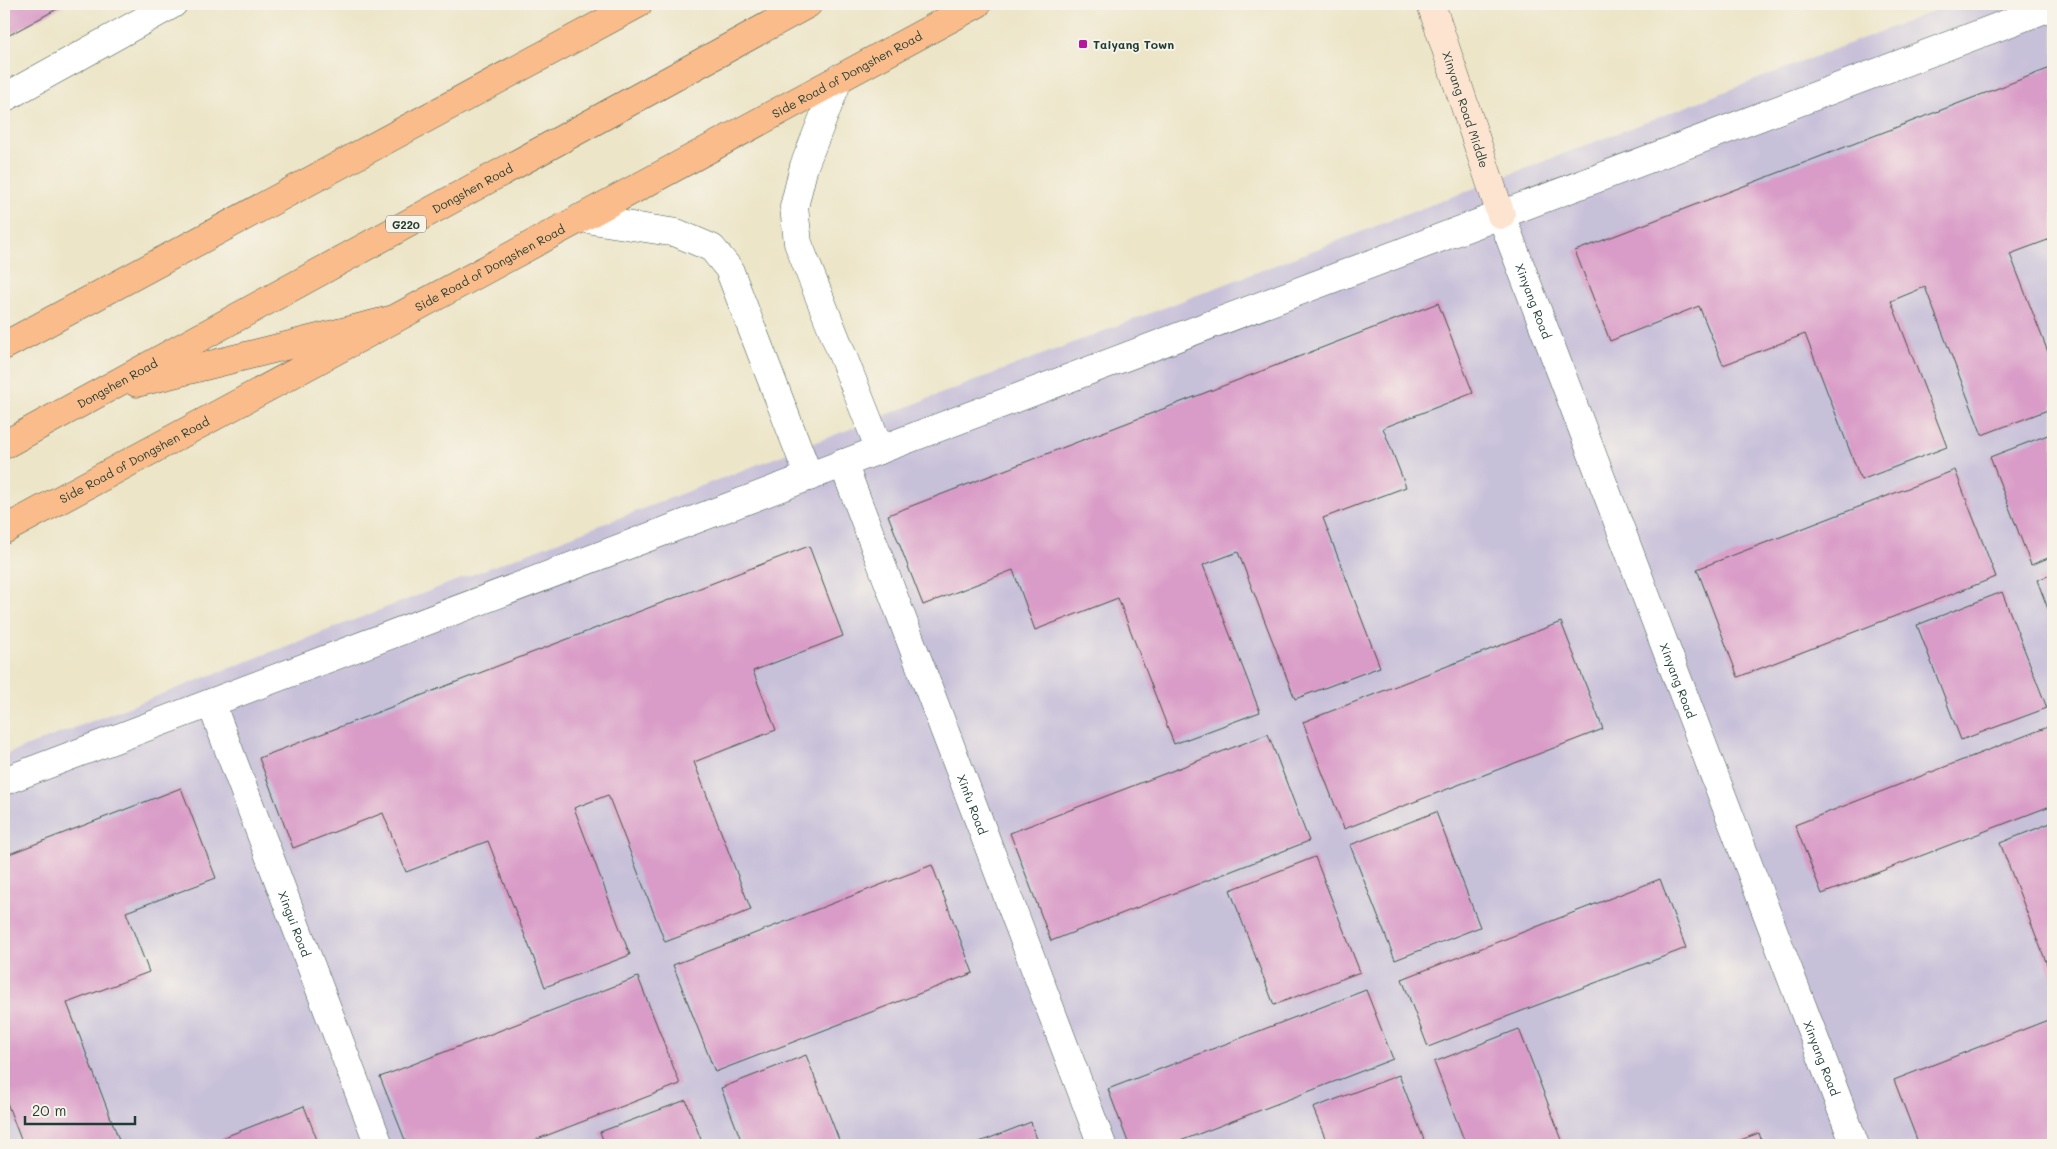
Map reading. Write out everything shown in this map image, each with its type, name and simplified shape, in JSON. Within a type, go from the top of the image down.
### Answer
[{"type":"main road","points":[[4,346],[638,4]]},
{"type":"main road","name":"Dongshen Road","points":[[4,445],[808,4]]},
{"type":"main road","name":"Side Road of Dongshen Road","points":[[4,530],[977,4]]},
{"type":"main road","points":[[99,393],[394,319]]},
{"type":"street","points":[[4,98],[173,4]]},
{"type":"street","name":"Xinyang Road Middle","points":[[1431,4],[1501,215]]},
{"type":"street","points":[[4,781],[2053,6]]},
{"type":"street","points":[[840,78],[804,166],[794,207],[798,243],[880,450]]},
{"type":"street","name":"Xinyang Road","points":[[1501,215],[1855,1145]]},
{"type":"street","points":[[580,218],[677,233],[712,248],[729,269],[809,477]]},
{"type":"street","name":"Xinfu Road","points":[[843,463],[1102,1145]]},
{"type":"street","name":"Xingui Road","points":[[211,703],[379,1145]]},
{"type":"shaded area","points":[[1952,4],[2053,4],[2053,1145],[4,1145],[4,755]]},
{"type":"building","points":[[4,4],[66,4],[4,38]]},
{"type":"building","points":[[2053,67],[2053,238],[2010,254],[2053,365],[2053,408],[1982,435],[1925,287],[1891,301],[1947,447],[1861,480],[1805,334],[1723,365],[1699,306],[1610,341],[1575,251]]},
{"type":"building","points":[[1438,303],[1473,393],[1383,428],[1406,487],[1323,518],[1380,667],[1295,699],[1238,552],[1203,565],[1260,712],[1174,744],[1118,598],[1035,630],[1013,570],[923,605],[888,515]]},
{"type":"building","points":[[2053,433],[2053,556],[2031,565],[1990,457]]},
{"type":"building","points":[[1955,470],[1996,577],[1738,677],[1697,569]]},
{"type":"building","points":[[809,546],[843,636],[753,671],[776,730],[694,762],[751,910],[665,942],[608,795],[574,808],[630,955],[545,987],[488,841],[406,872],[383,813],[293,848],[259,758]]},
{"type":"building","points":[[2053,574],[2053,622],[2037,580]]},
{"type":"building","points":[[2002,592],[2047,708],[1961,740],[1917,625]]},
{"type":"building","points":[[1561,622],[1603,729],[1344,829],[1303,722]]},
{"type":"building","points":[[2053,725],[2053,805],[1822,894],[1795,825]]},
{"type":"building","points":[[1268,734],[1309,841],[1051,941],[1010,833]]},
{"type":"building","points":[[181,788],[216,878],[126,912],[149,972],[67,1003],[121,1145],[23,1145],[4,1095],[4,856]]},
{"type":"building","points":[[1436,812],[1480,927],[1395,960],[1350,845]]},
{"type":"building","points":[[2053,822],[2053,980],[2000,843]]},
{"type":"building","points":[[1315,857],[1360,972],[1274,1005],[1230,890]]},
{"type":"building","points":[[932,865],[973,973],[715,1072],[673,965]]},
{"type":"building","points":[[1660,879],[1686,948],[1428,1047],[1402,979]]},
{"type":"building","points":[[638,977],[680,1084],[522,1145],[407,1145],[380,1077]]},
{"type":"building","points":[[1366,990],[1393,1059],[1170,1145],[1129,1145],[1108,1089]]},
{"type":"building","points":[[2053,1018],[2053,1142],[2044,1145],[1919,1145],[1894,1080]]},
{"type":"building","points":[[1519,1029],[1564,1145],[1466,1145],[1434,1062]]},
{"type":"building","points":[[806,1055],[841,1145],[743,1145],[721,1088]]},
{"type":"building","points":[[1399,1075],[1426,1145],[1328,1145],[1313,1108]]},
{"type":"building","points":[[686,1100],[703,1145],[605,1145],[600,1132]]},
{"type":"building","points":[[304,1106],[319,1145],[204,1145]]},
{"type":"building","points":[[1031,1122],[1039,1145],[972,1145]]},
{"type":"building","points":[[1759,1133],[1763,1145],[1727,1145]]},
{"type":"place","name":"Taiyang Town","points":[[1083,44]]}]
